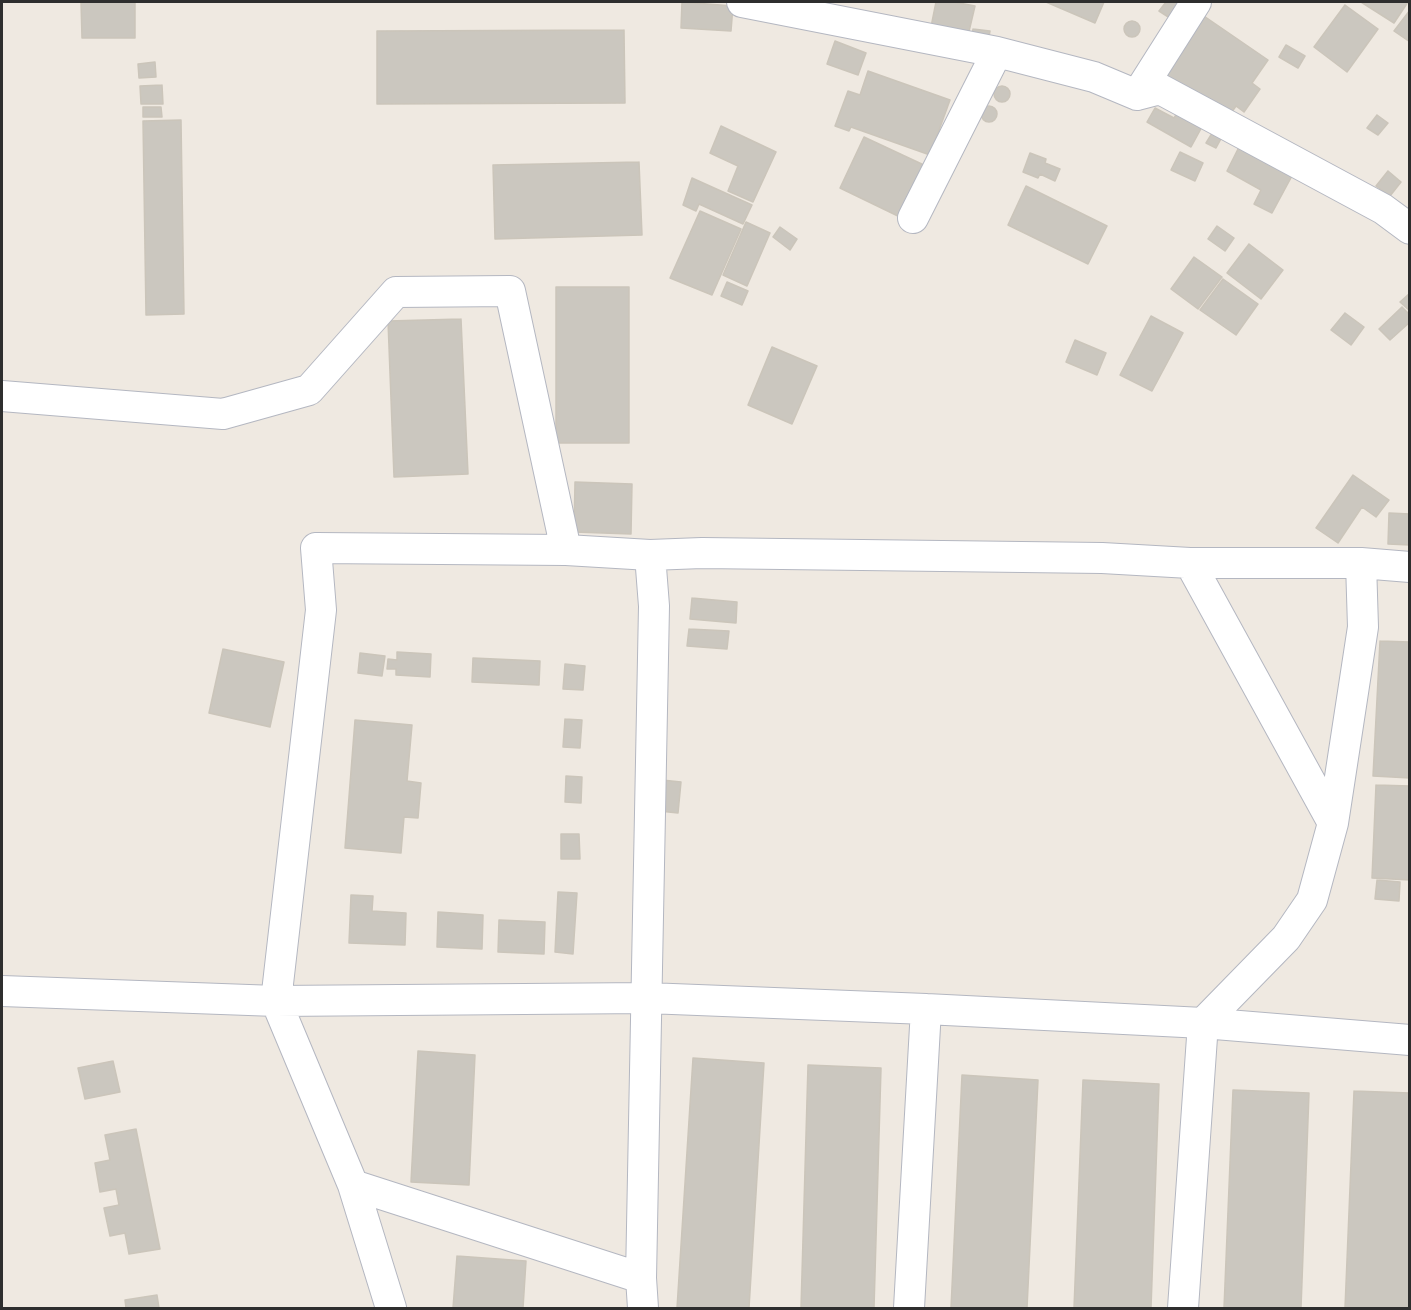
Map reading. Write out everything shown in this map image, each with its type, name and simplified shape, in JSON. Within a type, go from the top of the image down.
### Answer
[{"type":"street","points":[[742,2],[997,51],[1094,77],[1137,95],[1160,89],[1383,209],[1410,229]]},
{"type":"street","points":[[1137,95],[1196,2]]},
{"type":"street","points":[[914,218],[997,51]]},
{"type":"street","points":[[2,396],[223,414],[309,390],[396,292],[510,291],[566,550]]},
{"type":"street","points":[[391,1308],[353,1185],[276,1001],[321,610],[316,548],[566,550],[650,555],[714,553],[1090,558],[1190,562],[1360,563],[1410,567]]},
{"type":"street","points":[[643,1308],[641,1278],[654,606],[650,555]]},
{"type":"street","points":[[1190,562],[1333,823]]},
{"type":"street","points":[[1183,1308],[1203,1023],[1286,938],[1312,900],[1333,823],[1363,627],[1360,563]]},
{"type":"street","points":[[2,991],[276,1001],[647,998],[1203,1023],[1410,1040]]},
{"type":"street","points":[[909,1308],[926,1009]]},
{"type":"street","points":[[353,1185],[641,1278]]},
{"type":"building","points":[[81,2],[135,2],[135,38],[82,38]]},
{"type":"building","points":[[682,2],[733,6],[731,31],[681,28]]},
{"type":"building","points":[[936,2],[954,2],[975,6],[967,40],[930,32]]},
{"type":"building","points":[[1046,2],[1104,2],[1095,23]]},
{"type":"building","points":[[1166,2],[1182,2],[1176,22],[1159,11]]},
{"type":"building","points":[[1361,2],[1408,2],[1394,23]]},
{"type":"building","points":[[1345,5],[1378,29],[1347,72],[1314,47]]},
{"type":"building","points":[[1410,10],[1410,42],[1394,31]]},
{"type":"building","points":[[1201,14],[1268,60],[1252,83],[1260,89],[1244,112],[1236,106],[1227,119],[1160,72]]},
{"type":"building","points":[[1132,21],[1140,29],[1132,37],[1124,29]]},
{"type":"building","points":[[973,29],[990,31],[988,43],[971,41]]},
{"type":"building","points":[[624,30],[625,103],[377,104],[377,31]]},
{"type":"building","points":[[835,41],[866,53],[858,75],[827,64]]},
{"type":"building","points":[[1286,45],[1305,56],[1298,68],[1279,57]]},
{"type":"building","points":[[155,62],[156,77],[139,78],[138,64]]},
{"type":"building","points":[[868,71],[950,100],[930,155],[851,127],[849,131],[835,126],[848,91],[860,95]]},
{"type":"building","points":[[162,85],[163,104],[141,104],[140,86]]},
{"type":"building","points":[[999,86],[1005,86],[1010,94],[1008,100],[999,102],[994,97],[994,91]]},
{"type":"building","points":[[986,106],[992,106],[997,114],[995,120],[986,122],[981,117],[981,111]]},
{"type":"building","points":[[143,107],[161,107],[162,117],[143,117]]},
{"type":"building","points":[[1155,108],[1174,118],[1178,111],[1203,125],[1191,147],[1147,122]]},
{"type":"building","points":[[1377,115],[1388,123],[1378,135],[1367,128]]},
{"type":"building","points":[[181,120],[184,314],[146,315],[143,121]]},
{"type":"building","points":[[721,126],[776,152],[753,202],[728,191],[738,166],[710,153]]},
{"type":"building","points":[[1214,130],[1223,135],[1216,148],[1206,143]]},
{"type":"building","points":[[864,137],[926,166],[902,218],[840,188]]},
{"type":"building","points":[[1240,145],[1293,174],[1272,213],[1254,204],[1261,190],[1227,171]]},
{"type":"building","points":[[1180,152],[1203,163],[1195,181],[1171,170]]},
{"type":"building","points":[[1030,153],[1046,159],[1045,163],[1060,169],[1055,181],[1040,174],[1038,178],[1023,172]]},
{"type":"building","points":[[639,162],[642,235],[495,239],[493,165]]},
{"type":"building","points":[[1388,171],[1401,182],[1390,196],[1376,186]]},
{"type":"building","points":[[692,178],[752,205],[743,224],[699,204],[696,211],[683,205]]},
{"type":"building","points":[[1026,186],[1107,226],[1088,264],[1008,225]]},
{"type":"building","points":[[700,211],[741,229],[712,295],[670,278]]},
{"type":"building","points":[[746,222],[770,233],[747,286],[723,275]]},
{"type":"building","points":[[1217,226],[1234,238],[1225,251],[1208,239]]},
{"type":"building","points":[[780,227],[797,239],[790,250],[773,237]]},
{"type":"building","points":[[1249,244],[1283,270],[1261,299],[1227,273]]},
{"type":"building","points":[[1194,257],[1222,277],[1198,309],[1171,289]]},
{"type":"building","points":[[1223,279],[1258,304],[1236,335],[1200,310]]},
{"type":"building","points":[[727,282],[748,291],[742,305],[721,296]]},
{"type":"building","points":[[556,287],[629,287],[629,443],[556,443]]},
{"type":"building","points":[[1410,293],[1410,311],[1400,302]]},
{"type":"building","points":[[1402,307],[1410,315],[1410,322],[1390,340],[1379,329]]},
{"type":"building","points":[[1345,313],[1364,327],[1351,345],[1331,330]]},
{"type":"building","points":[[1151,316],[1183,333],[1152,391],[1120,375]]},
{"type":"building","points":[[461,319],[468,474],[394,477],[388,321]]},
{"type":"building","points":[[1075,340],[1106,353],[1097,375],[1066,362]]},
{"type":"building","points":[[772,347],[817,366],[792,424],[748,405]]},
{"type":"building","points":[[1353,475],[1389,500],[1376,517],[1362,507],[1338,543],[1316,528]]},
{"type":"building","points":[[575,482],[632,484],[631,534],[574,532]]},
{"type":"building","points":[[1389,513],[1410,514],[1410,545],[1388,544]]},
{"type":"building","points":[[692,598],[737,602],[736,623],[690,619]]},
{"type":"building","points":[[689,629],[729,631],[727,649],[687,646]]},
{"type":"building","points":[[1380,641],[1410,642],[1410,778],[1373,776]]},
{"type":"building","points":[[223,649],[284,662],[270,727],[209,713]]},
{"type":"building","points":[[397,652],[431,654],[430,677],[396,675],[396,669],[387,669],[388,659],[397,660]]},
{"type":"building","points":[[360,653],[385,656],[382,676],[358,673]]},
{"type":"building","points":[[473,658],[540,661],[539,685],[472,682]]},
{"type":"building","points":[[565,664],[585,666],[583,690],[563,689]]},
{"type":"building","points":[[565,719],[582,720],[580,748],[563,747]]},
{"type":"building","points":[[355,720],[412,725],[407,781],[421,783],[418,818],[404,817],[401,853],[345,848]]},
{"type":"building","points":[[566,776],[582,777],[581,803],[565,802]]},
{"type":"building","points":[[662,780],[681,782],[678,813],[659,811]]},
{"type":"building","points":[[1376,785],[1410,786],[1410,880],[1372,878]]},
{"type":"building","points":[[561,834],[579,834],[580,859],[561,859]]},
{"type":"building","points":[[1377,880],[1400,882],[1399,901],[1375,899]]},
{"type":"building","points":[[558,892],[577,893],[573,954],[555,952]]},
{"type":"building","points":[[351,895],[373,896],[372,911],[406,913],[405,945],[349,943]]},
{"type":"building","points":[[438,912],[483,915],[482,949],[437,947]]},
{"type":"building","points":[[499,920],[545,922],[544,954],[498,952]]},
{"type":"building","points":[[418,1051],[475,1055],[469,1185],[411,1182]]},
{"type":"building","points":[[693,1058],[764,1063],[749,1308],[677,1308]]},
{"type":"building","points":[[113,1061],[120,1092],[85,1099],[78,1068]]},
{"type":"building","points":[[808,1065],[881,1068],[874,1308],[801,1308]]},
{"type":"building","points":[[962,1075],[1038,1080],[1027,1308],[951,1308]]},
{"type":"building","points":[[1083,1080],[1159,1084],[1151,1308],[1074,1308]]},
{"type":"building","points":[[1233,1090],[1309,1093],[1301,1308],[1224,1308]]},
{"type":"building","points":[[1354,1091],[1410,1093],[1410,1308],[1345,1308]]},
{"type":"building","points":[[136,1129],[160,1249],[129,1254],[125,1233],[110,1236],[104,1208],[119,1205],[116,1189],[100,1192],[95,1163],[110,1160],[105,1135]]},
{"type":"building","points":[[457,1256],[526,1261],[523,1308],[453,1308]]},
{"type":"building","points":[[157,1295],[159,1308],[126,1308],[125,1300]]}]
